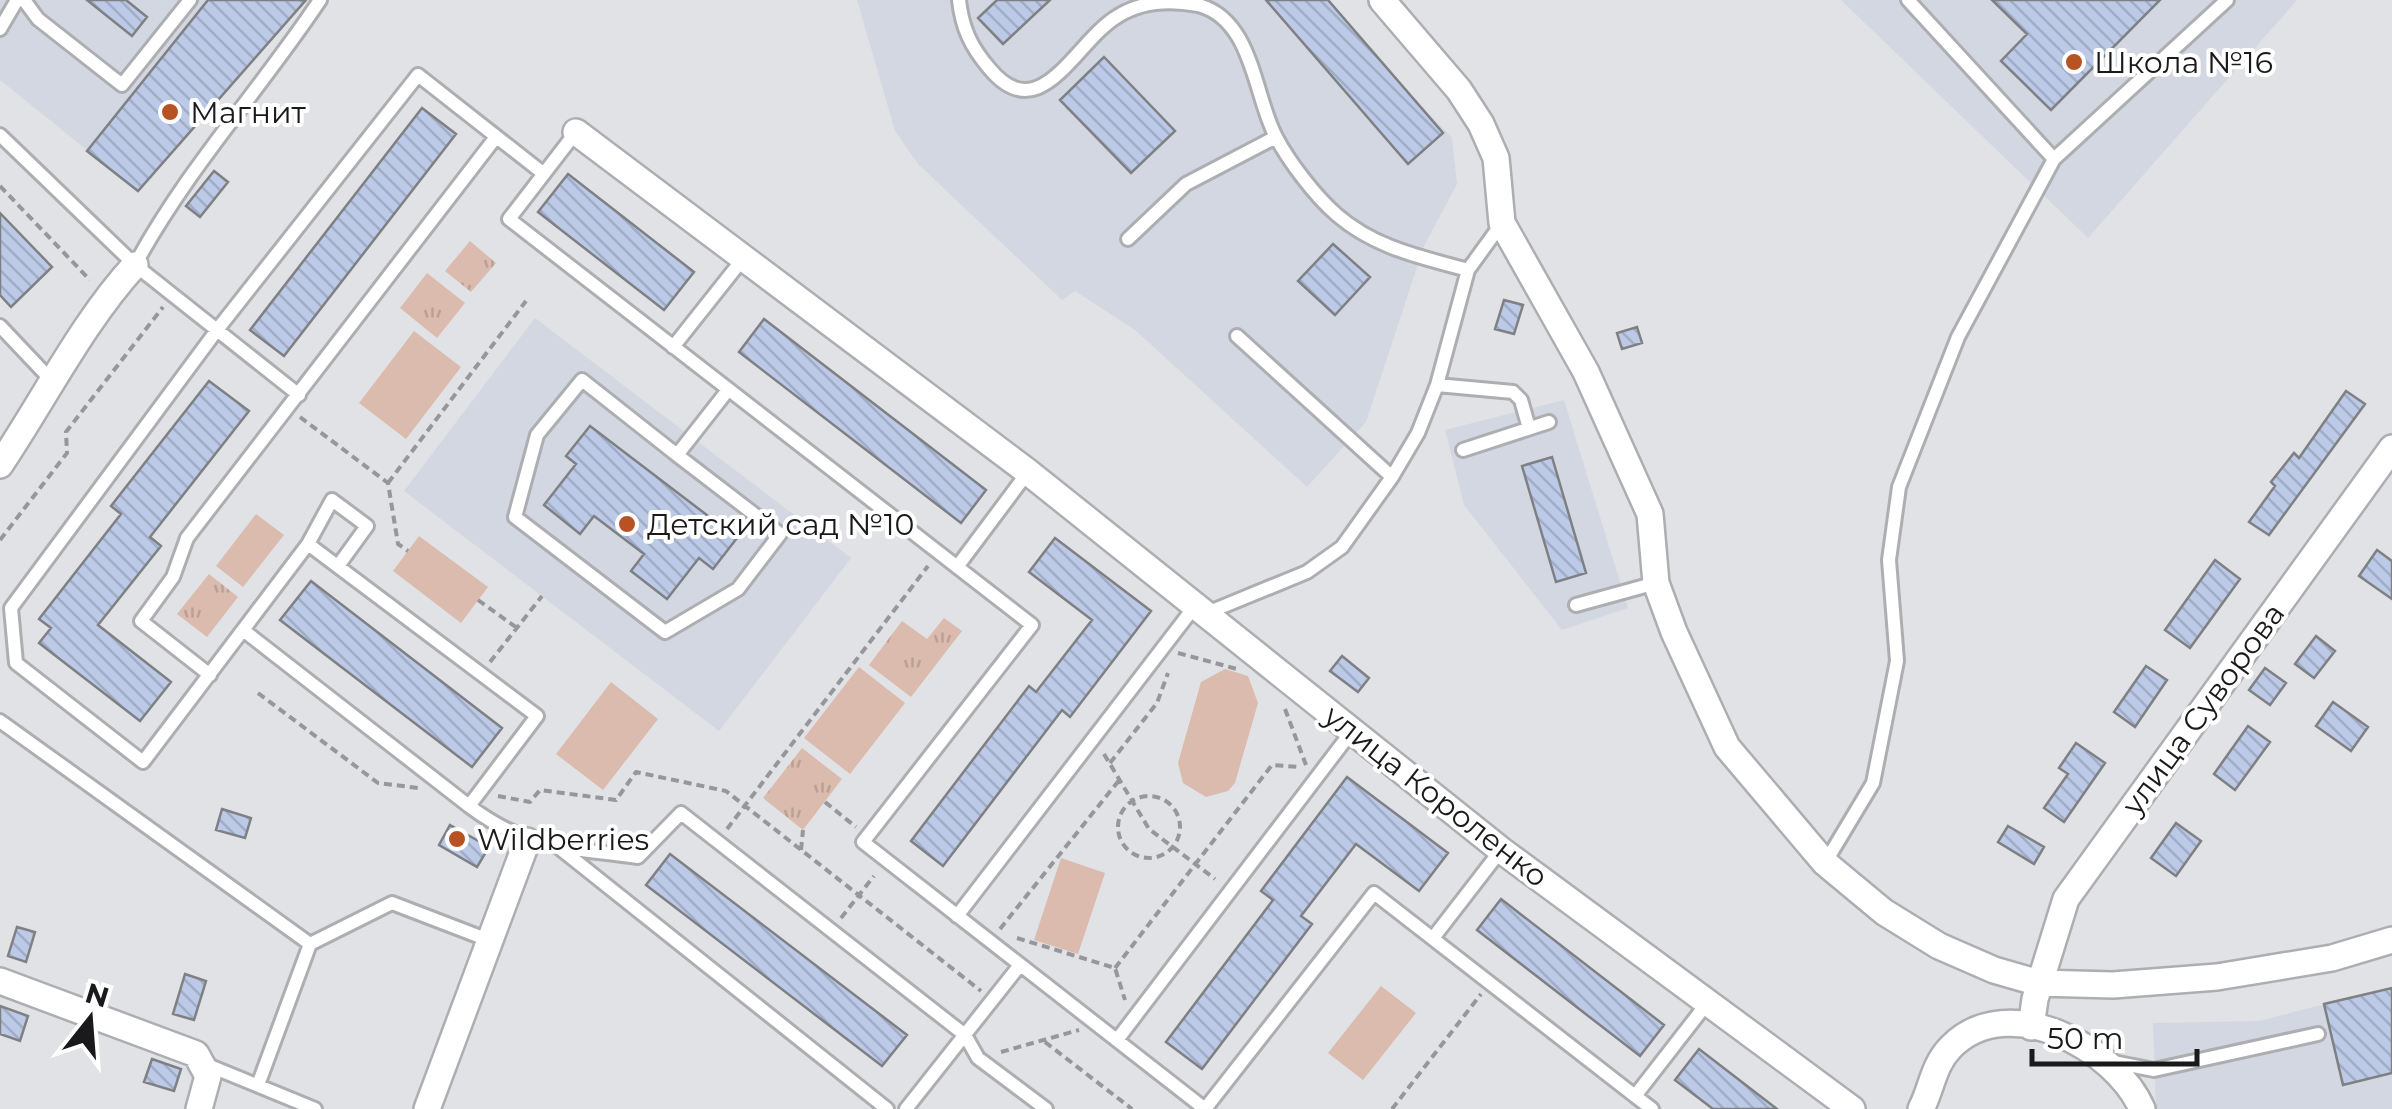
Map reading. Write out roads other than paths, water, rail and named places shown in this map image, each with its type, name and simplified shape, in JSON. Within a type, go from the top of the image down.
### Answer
[{"type":"street","points":[[1382,0],[1459,90],[1496,158],[1502,223],[1586,372],[1650,514],[1656,583],[1727,747],[1825,863],[1884,912],[1939,946],[1994,970],[2040,983],[2113,985],[2217,977],[2332,958],[2392,940]]},
{"type":"street","name":"улица Короленко","points":[[576,132],[1028,472],[1501,850],[1710,1000],[1852,1109]]},
{"type":"street","points":[[0,466],[55,384],[106,296],[136,265]]},
{"type":"street","name":"улица Суворова","points":[[2031,1027],[2066,899],[2392,448]]},
{"type":"street","points":[[427,1109],[527,842]]},
{"type":"street","points":[[0,981],[179,1045],[203,1063],[207,1087],[199,1109]]},
{"type":"street","points":[[1921,1109],[1932,1074],[1952,1046],[1976,1032],[2005,1024],[2031,1027],[2072,1040],[2110,1062],[2142,1109]]},
{"type":"lane","points":[[0,29],[17,0]]},
{"type":"lane","points":[[24,0],[38,19],[122,85],[190,0]]},
{"type":"lane","points":[[136,265],[167,206],[320,0]]},
{"type":"lane","points":[[958,0],[970,46],[1001,83],[1018,91],[1035,91],[1050,80],[1116,17],[1146,4],[1177,1],[1203,6],[1228,22],[1276,138],[1335,214],[1385,248],[1468,270]]},
{"type":"lane","points":[[1908,0],[2054,159]]},
{"type":"lane","points":[[1825,863],[1873,783],[1896,661],[1889,560],[1899,486],[1958,337],[2054,159],[2226,0]]},
{"type":"lane","points":[[338,566],[366,526],[332,500],[308,544],[143,762],[16,663],[11,608],[217,330],[418,75],[544,174]]},
{"type":"lane","points":[[576,132],[508,219],[1032,625],[862,842],[1206,1109],[1374,893],[1652,1109]]},
{"type":"lane","points":[[0,135],[136,265],[298,395]]},
{"type":"lane","points":[[210,676],[141,622],[173,577],[188,538],[496,137]]},
{"type":"lane","points":[[1128,240],[1186,184],[1276,138]]},
{"type":"lane","points":[[957,916],[1094,738],[1200,610],[1307,572],[1342,547],[1392,478],[1437,385],[1468,270],[1502,223]]},
{"type":"lane","points":[[673,347],[742,260]]},
{"type":"lane","points":[[0,326],[55,384]]},
{"type":"lane","points":[[1237,336],[1392,478]]},
{"type":"lane","points":[[582,380],[676,454],[780,534],[738,589],[665,632],[516,517],[537,435],[582,380]]},
{"type":"lane","points":[[1437,385],[1513,392],[1521,400],[1529,428]]},
{"type":"lane","points":[[676,454],[728,390]]},
{"type":"lane","points":[[1463,450],[1549,422]]},
{"type":"lane","points":[[957,567],[1028,472]]},
{"type":"lane","points":[[308,544],[537,716],[469,806]]},
{"type":"lane","points":[[1576,606],[1656,583]]},
{"type":"lane","points":[[243,630],[503,832],[527,842],[638,857],[681,813],[965,1034],[978,1058],[1046,1109]]},
{"type":"lane","points":[[0,721],[310,944]]},
{"type":"lane","points":[[1117,1040],[1352,730]]},
{"type":"lane","points":[[556,846],[888,1109]]},
{"type":"lane","points":[[1433,938],[1501,850]]},
{"type":"lane","points":[[258,1085],[310,944],[392,904],[491,941]]},
{"type":"lane","points":[[906,1109],[1020,964]]},
{"type":"lane","points":[[1635,1096],[1710,1000]]},
{"type":"lane","points":[[2110,1062],[2154,1070],[2318,1034]]},
{"type":"lane","points":[[203,1063],[315,1109]]},
{"type":"place","name":"Школа №16","points":[[2074,62]]},
{"type":"place","name":"Магнит","points":[[170,112]]},
{"type":"place","name":"Детский сад №10","points":[[627,524]]},
{"type":"place","name":"Wildberries","points":[[457,839]]}]
